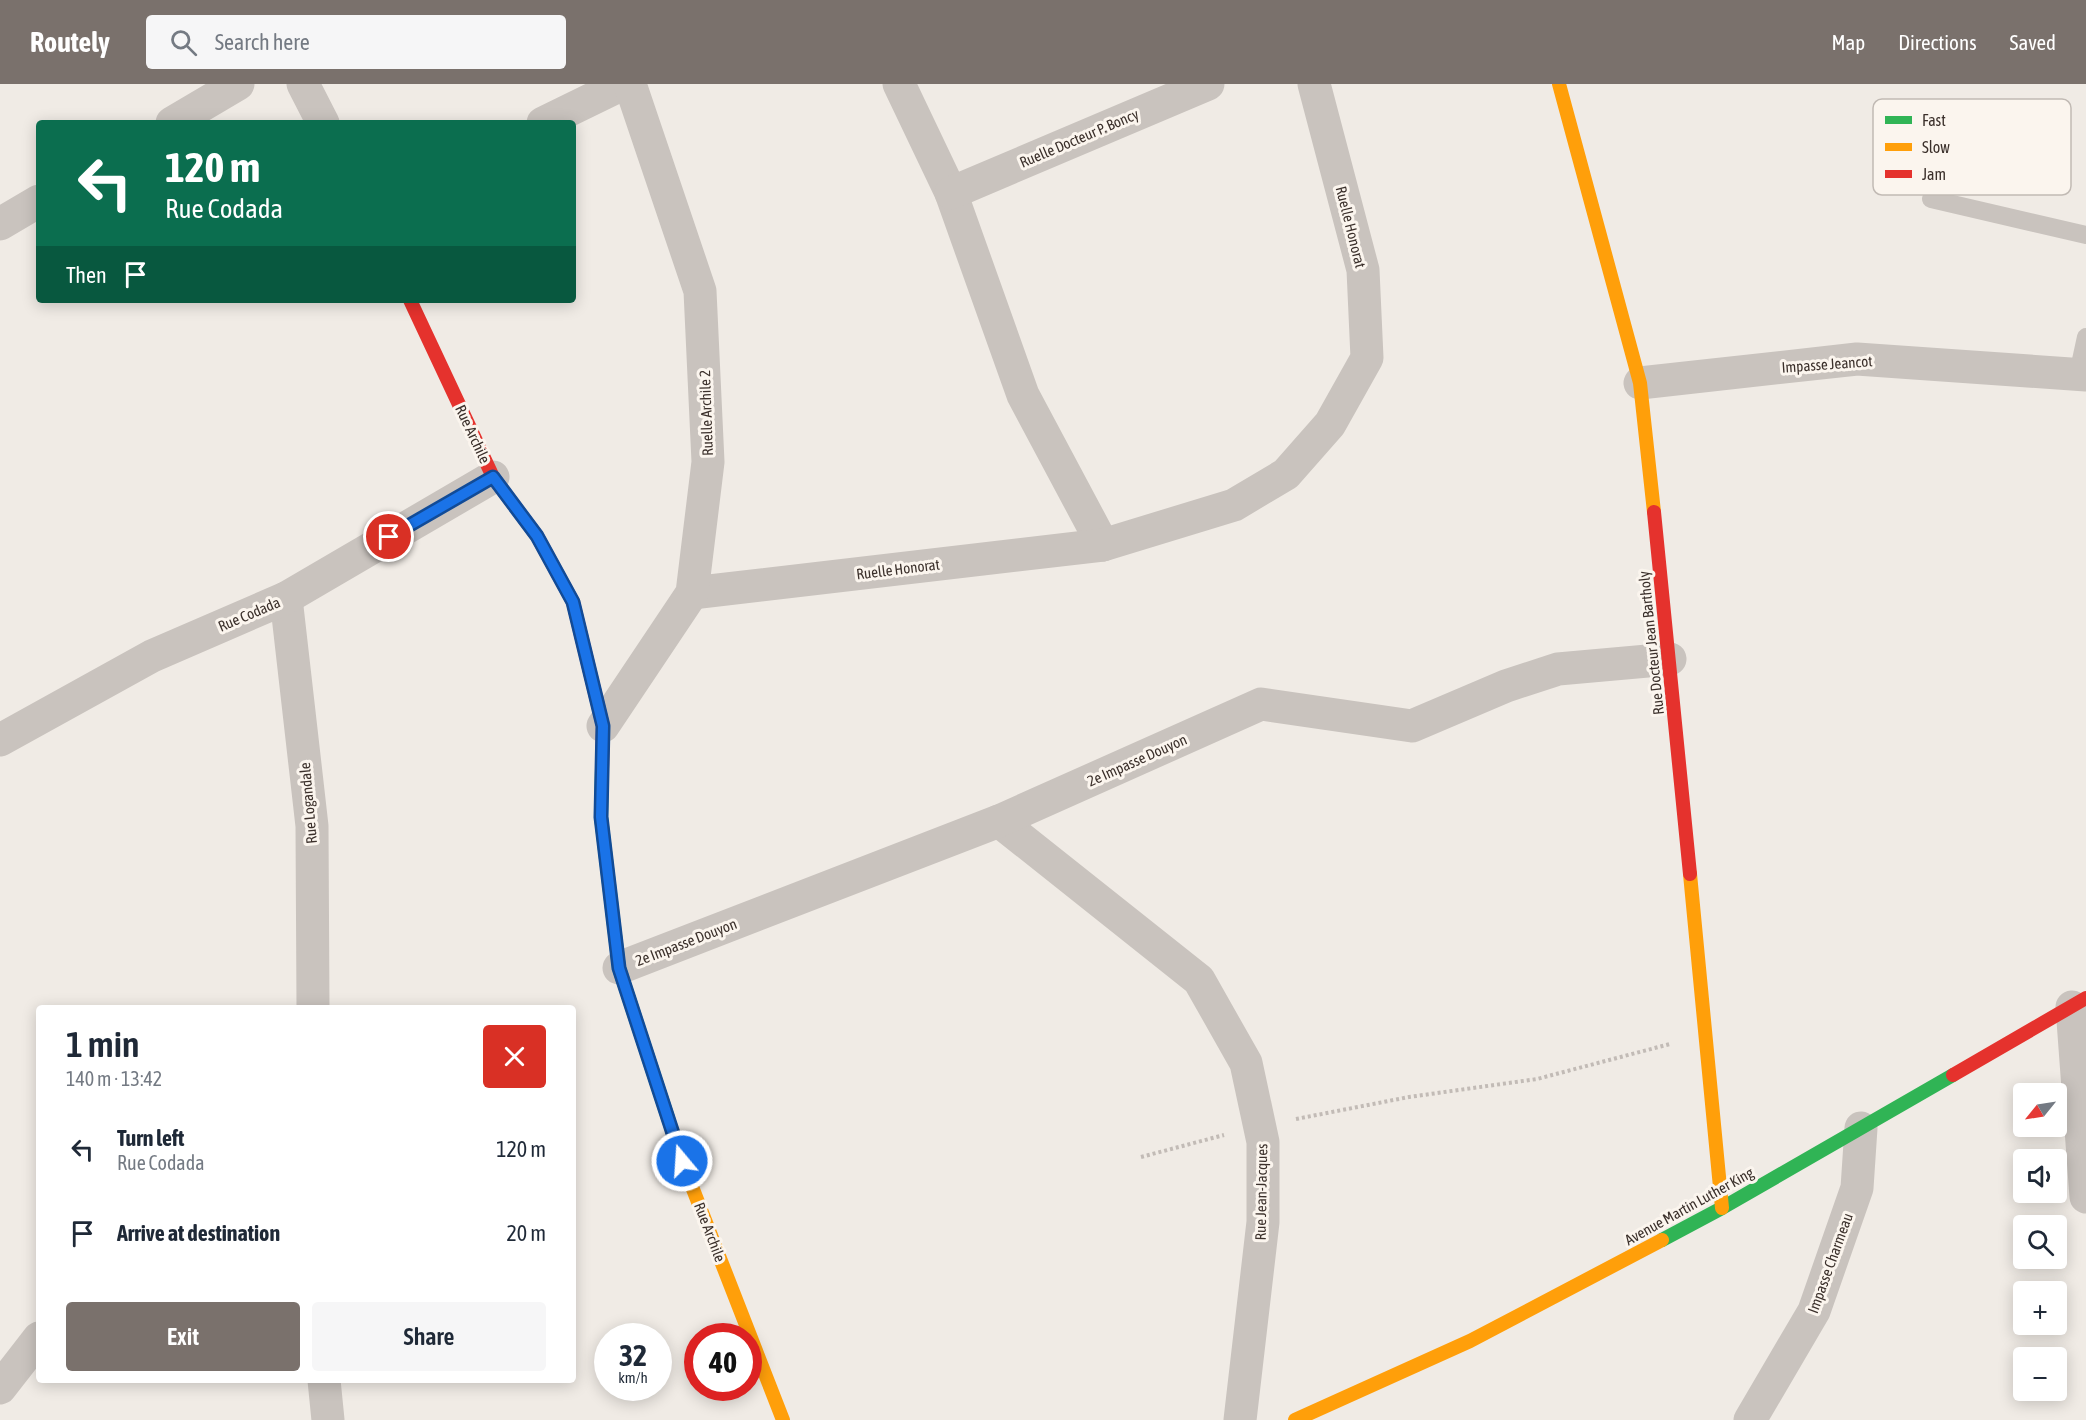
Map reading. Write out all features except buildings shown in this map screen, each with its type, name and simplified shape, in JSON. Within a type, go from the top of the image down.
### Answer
[{"type":"street","points":[[177,120],[238,84]]},
{"type":"street","points":[[303,84],[321,120]]},
{"type":"street","points":[[549,120],[623,84]]},
{"type":"street","name":"Ruelle Archile 2","points":[[603,726],[692,593],[708,462],[700,291],[630,84]]},
{"type":"street","points":[[899,84],[951,193],[1023,395],[1103,545]]},
{"type":"street","name":"Ruelle Docteur P. Boncy","points":[[951,193],[1208,84]]},
{"type":"street","name":"Ruelle Honorat","points":[[692,593],[1103,545],[1234,505],[1286,474],[1330,424],[1367,358],[1363,270],[1314,84]]},
{"type":"street","name":"Rue Docteur Jean Bartholy","points":[[1558,84],[1640,383],[1670,658],[1722,1208]]},
{"type":"street","points":[[0,224],[36,203]]},
{"type":"street","name":"Rue Archile","points":[[411,303],[493,477],[537,536],[573,602],[603,726],[601,817],[619,968],[682,1161],[783,1420]]},
{"type":"street","name":"Impasse Jeancot","points":[[1640,383],[1857,359],[2082,374]]},
{"type":"street","name":"Rue Codada","points":[[0,740],[152,656],[286,598],[493,477]]},
{"type":"street","name":"Rue Logandale","points":[[286,598],[312,826],[313,1005]]},
{"type":"street","name":"2e Impasse Douyon","points":[[619,968],[999,821],[1261,704],[1412,726],[1506,687],[1558,669],[1670,658]]},
{"type":"street","name":"Rue Jean-Jacques","points":[[999,821],[1199,980],[1246,1064],[1263,1142],[1263,1222],[1240,1420]]},
{"type":"street","points":[[2079,1002],[2086,1197]]},
{"type":"street","name":"Avenue Martin Luther King","points":[[1295,1420],[1470,1341],[1722,1208],[2079,1002]]},
{"type":"street","name":"Impasse Charmeau","points":[[1750,1420],[1814,1311],[1857,1188],[1861,1128]]},
{"type":"street","points":[[0,1388],[36,1342]]},
{"type":"street","points":[[324,1383],[328,1420]]},
{"type":"lane","points":[[1931,199],[2086,235]]},
{"type":"lane","points":[[2082,374],[2086,337]]},
{"type":"path","points":[[1141,1157],[1259,1126],[1409,1097],[1537,1079],[1706,1035]]},
{"type":"traffic: fast","points":[[602,769],[601,817],[619,968],[668,1118]]},
{"type":"traffic: fast","points":[[1662,1240],[1953,1075]]},
{"type":"traffic: slow","points":[[1559,84],[1640,383],[1654,512]]},
{"type":"traffic: slow","points":[[1690,874],[1722,1208]]},
{"type":"traffic: slow","points":[[668,1118],[682,1161],[783,1420]]},
{"type":"traffic: slow","points":[[1295,1420],[1470,1341],[1662,1240]]},
{"type":"traffic: jam","points":[[411,303],[493,477],[537,536],[573,602],[603,726],[602,769]]},
{"type":"traffic: jam","points":[[1654,512],[1690,874]]},
{"type":"traffic: jam","points":[[1953,1075],[2086,998]]},
{"type":"route","points":[[389,537],[493,477],[537,536],[573,602],[603,726],[601,817],[619,968],[682,1161]]}]
